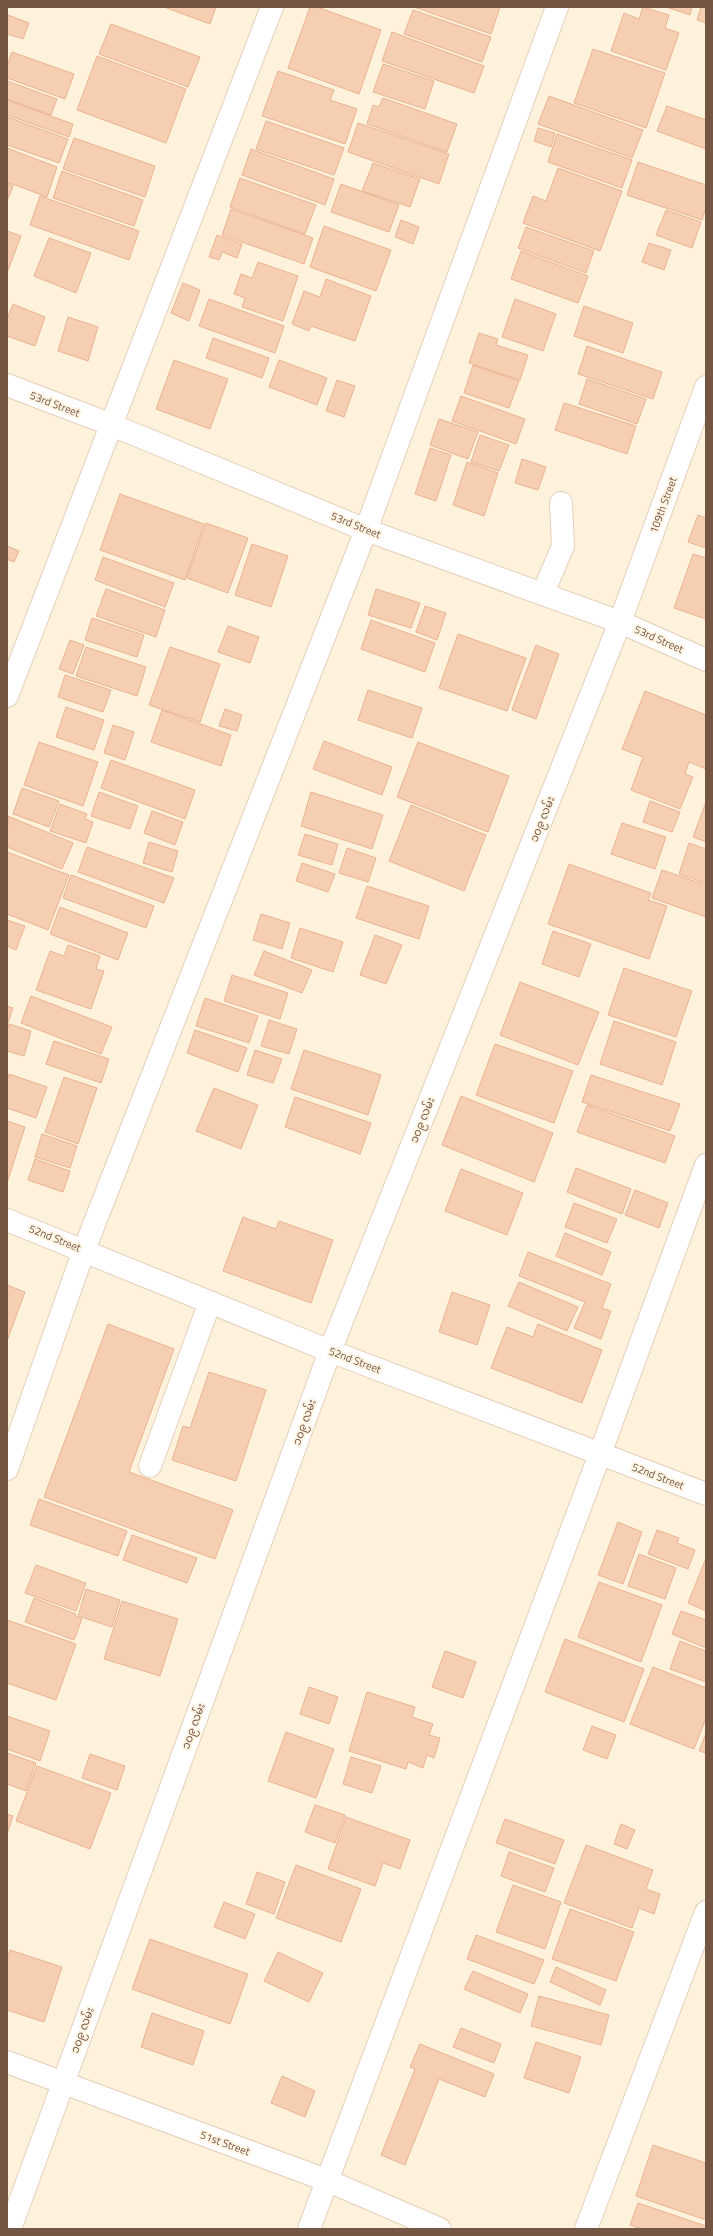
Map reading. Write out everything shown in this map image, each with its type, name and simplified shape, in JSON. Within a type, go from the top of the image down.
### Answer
[{"type":"street","points":[[7,696],[272,7]]},
{"type":"street","points":[[7,1469],[84,1250],[366,530],[557,7]]},
{"type":"street","name":"53rd Street","points":[[7,385],[112,425],[366,530],[620,622],[706,660]]},
{"type":"street","name":"109th Street","points":[[620,622],[706,387]]},
{"type":"street","points":[[543,593],[563,546],[561,502]]},
{"type":"street","name":"၁၀၉ လမ်း","points":[[10,2229],[330,1351],[620,622]]},
{"type":"street","points":[[308,2229],[600,1454],[706,1165]]},
{"type":"street","name":"52nd Street","points":[[7,1220],[330,1351],[706,1494]]},
{"type":"street","points":[[150,1466],[210,1302]]},
{"type":"street","points":[[586,2229],[706,1912]]},
{"type":"street","name":"51st Street","points":[[7,2062],[326,2180],[440,2229]]},
{"type":"building","points":[[164,7],[216,7],[210,24]]},
{"type":"building","points":[[310,7],[317,7],[381,30],[359,94],[288,68]]},
{"type":"building","points":[[414,7],[500,7],[491,34]]},
{"type":"building","points":[[643,7],[669,15],[665,28],[679,33],[666,70],[611,51],[624,13],[639,19]]},
{"type":"building","points":[[666,7],[692,7],[690,15]]},
{"type":"building","points":[[701,7],[706,7],[706,23],[697,20]]},
{"type":"building","points":[[413,10],[491,37],[482,62],[404,34]]},
{"type":"building","points":[[8,15],[29,23],[23,39],[7,34]]},
{"type":"building","points":[[111,24],[200,57],[188,87],[99,54]]},
{"type":"building","points":[[392,32],[484,66],[474,93],[382,61]]},
{"type":"building","points":[[593,49],[665,73],[646,128],[574,103]]},
{"type":"building","points":[[12,52],[74,74],[65,99],[7,78],[7,66]]},
{"type":"building","points":[[97,56],[186,89],[166,143],[77,110]]},
{"type":"building","points":[[383,64],[434,81],[425,109],[373,92]]},
{"type":"building","points":[[278,71],[334,90],[330,100],[357,109],[345,144],[262,116]]},
{"type":"building","points":[[7,81],[57,99],[51,115],[7,99]]},
{"type":"building","points":[[549,96],[643,130],[632,158],[538,124]]},
{"type":"building","points":[[383,98],[457,124],[447,152],[367,124],[373,105],[379,107]]},
{"type":"building","points":[[7,100],[73,124],[69,137],[7,115]]},
{"type":"building","points":[[667,106],[706,120],[706,149],[657,131]]},
{"type":"building","points":[[7,117],[68,139],[59,163],[7,145]]},
{"type":"building","points":[[266,121],[344,148],[334,175],[256,149]]},
{"type":"building","points":[[358,123],[449,154],[439,184],[348,152]]},
{"type":"building","points":[[538,128],[555,133],[551,147],[534,141]]},
{"type":"building","points":[[557,134],[632,160],[622,188],[548,162]]},
{"type":"building","points":[[74,138],[155,166],[145,197],[63,169]]},
{"type":"building","points":[[7,148],[57,167],[47,197],[7,182]]},
{"type":"building","points":[[251,149],[334,179],[325,205],[242,175]]},
{"type":"building","points":[[638,162],[706,185],[706,208],[702,220],[627,195]]},
{"type":"building","points":[[373,163],[420,179],[410,207],[362,191]]},
{"type":"building","points":[[558,168],[622,191],[600,251],[523,223],[533,196],[546,201]]},
{"type":"building","points":[[62,171],[143,200],[134,226],[53,198]]},
{"type":"building","points":[[240,178],[316,205],[305,234],[230,207]]},
{"type":"building","points":[[7,183],[13,186],[7,201]]},
{"type":"building","points":[[341,184],[399,205],[389,232],[331,212]]},
{"type":"building","points":[[40,196],[139,231],[129,260],[30,225]]},
{"type":"building","points":[[231,209],[313,238],[304,264],[222,235]]},
{"type":"building","points":[[666,210],[701,222],[692,248],[656,235]]},
{"type":"building","points":[[401,220],[419,227],[413,244],[395,237]]},
{"type":"building","points":[[324,226],[391,250],[376,291],[310,267]]},
{"type":"building","points":[[526,227],[594,251],[586,273],[518,248]]},
{"type":"building","points":[[7,231],[21,236],[7,273]]},
{"type":"building","points":[[217,235],[242,244],[237,258],[222,252],[219,260],[209,257]]},
{"type":"building","points":[[49,238],[91,253],[76,293],[34,276]]},
{"type":"building","points":[[649,243],[671,250],[664,270],[642,262]]},
{"type":"building","points":[[521,251],[588,276],[578,303],[511,279]]},
{"type":"building","points":[[258,262],[298,276],[283,321],[242,307],[245,298],[234,294],[241,274],[252,278]]},
{"type":"building","points":[[326,279],[371,296],[355,341],[311,326],[309,331],[292,324],[304,291],[320,297]]},
{"type":"building","points":[[183,283],[200,290],[189,321],[171,313]]},
{"type":"building","points":[[209,299],[284,326],[275,353],[199,326]]},
{"type":"building","points":[[515,299],[556,314],[543,351],[502,337]]},
{"type":"building","points":[[13,304],[45,317],[35,346],[7,336],[7,319]]},
{"type":"building","points":[[584,306],[633,323],[623,353],[574,336]]},
{"type":"building","points":[[68,317],[98,327],[88,361],[58,351]]},
{"type":"building","points":[[479,333],[498,339],[496,345],[528,355],[520,380],[469,363]]},
{"type":"building","points":[[213,338],[269,358],[262,378],[206,358]]},
{"type":"building","points":[[587,346],[662,372],[653,399],[578,374]]},
{"type":"building","points":[[174,360],[228,379],[210,429],[156,409]]},
{"type":"building","points":[[279,360],[327,378],[317,405],[269,387]]},
{"type":"building","points":[[473,365],[519,381],[509,408],[464,393]]},
{"type":"building","points":[[587,379],[646,399],[637,424],[579,404]]},
{"type":"building","points":[[337,380],[355,386],[344,417],[326,411]]},
{"type":"building","points":[[461,396],[525,419],[516,444],[452,421]]},
{"type":"building","points":[[564,403],[636,426],[627,454],[555,430]]},
{"type":"building","points":[[439,419],[478,432],[468,459],[430,445]]},
{"type":"building","points":[[480,435],[509,445],[499,471],[471,462]]},
{"type":"building","points":[[430,448],[451,455],[436,501],[415,494]]},
{"type":"building","points":[[522,459],[546,467],[538,490],[515,483]]},
{"type":"building","points":[[467,462],[498,473],[484,516],[453,505]]},
{"type":"building","points":[[120,494],[204,524],[185,580],[100,550]]},
{"type":"building","points":[[698,515],[706,518],[706,548],[688,542]]},
{"type":"building","points":[[206,523],[248,538],[228,593],[187,578]]},
{"type":"building","points":[[252,544],[288,556],[271,607],[235,595]]},
{"type":"building","points":[[7,546],[19,551],[14,562],[7,559]]},
{"type":"building","points":[[693,554],[706,558],[706,619],[674,608]]},
{"type":"building","points":[[103,557],[174,583],[165,607],[95,580]]},
{"type":"building","points":[[106,589],[165,610],[156,637],[96,616]]},
{"type":"building","points":[[376,589],[420,603],[411,628],[368,615]]},
{"type":"building","points":[[425,606],[446,613],[437,640],[416,632]]},
{"type":"building","points":[[92,618],[144,635],[137,657],[85,640]]},
{"type":"building","points":[[371,620],[435,643],[425,672],[361,649]]},
{"type":"building","points":[[228,626],[259,637],[250,663],[218,652]]},
{"type":"building","points":[[458,634],[526,658],[507,711],[439,688]]},
{"type":"building","points":[[70,640],[84,645],[73,674],[59,669]]},
{"type":"building","points":[[536,645],[559,654],[536,719],[512,710]]},
{"type":"building","points":[[86,647],[146,667],[137,696],[76,676]]},
{"type":"building","points":[[170,647],[220,664],[200,722],[149,705]]},
{"type":"building","points":[[65,675],[111,690],[103,712],[58,697]]},
{"type":"building","points":[[368,690],[422,708],[412,738],[358,720]]},
{"type":"building","points":[[645,691],[706,715],[706,769],[689,762],[685,774],[693,777],[680,809],[631,790],[643,757],[622,749]]},
{"type":"building","points":[[66,707],[104,720],[94,750],[56,737]]},
{"type":"building","points":[[225,709],[242,715],[237,731],[219,726]]},
{"type":"building","points":[[162,710],[231,735],[221,766],[151,742]]},
{"type":"building","points":[[113,725],[134,732],[125,760],[104,753]]},
{"type":"building","points":[[324,741],[392,767],[382,795],[313,769]]},
{"type":"building","points":[[39,742],[98,762],[83,806],[24,785]]},
{"type":"building","points":[[418,742],[509,776],[488,832],[397,797]]},
{"type":"building","points":[[111,760],[195,790],[185,819],[101,788]]},
{"type":"building","points":[[22,788],[59,801],[49,827],[13,814]]},
{"type":"building","points":[[99,792],[138,806],[130,829],[91,816]]},
{"type":"building","points":[[311,792],[383,815],[372,849],[301,826]]},
{"type":"building","points":[[650,801],[680,812],[672,832],[643,822]]},
{"type":"building","points":[[706,802],[706,842],[693,837]]},
{"type":"building","points":[[60,804],[87,814],[85,819],[93,822],[86,843],[50,831]]},
{"type":"building","points":[[411,805],[486,835],[464,891],[389,861]]},
{"type":"building","points":[[152,811],[183,822],[175,845],[144,833]]},
{"type":"building","points":[[8,816],[73,843],[62,869],[7,847]]},
{"type":"building","points":[[622,823],[666,837],[655,869],[611,854]]},
{"type":"building","points":[[305,834],[338,844],[332,865],[298,855]]},
{"type":"building","points":[[149,842],[178,851],[172,872],[143,863]]},
{"type":"building","points":[[689,843],[706,849],[706,883],[679,874]]},
{"type":"building","points":[[87,847],[174,878],[164,903],[78,872]]},
{"type":"building","points":[[347,848],[376,858],[368,882],[339,873]]},
{"type":"building","points":[[7,852],[69,875],[48,930],[7,914]]},
{"type":"building","points":[[302,863],[335,874],[328,892],[296,881]]},
{"type":"building","points":[[569,864],[651,893],[648,900],[667,906],[649,959],[548,924]]},
{"type":"building","points":[[662,870],[706,885],[706,917],[652,898]]},
{"type":"building","points":[[71,875],[154,906],[146,928],[63,898]]},
{"type":"building","points":[[367,886],[429,906],[419,939],[356,918]]},
{"type":"building","points":[[60,907],[128,933],[118,960],[50,934]]},
{"type":"building","points":[[261,914],[290,923],[282,949],[253,940]]},
{"type":"building","points":[[7,920],[25,926],[16,950],[7,946]]},
{"type":"building","points":[[300,928],[343,942],[333,972],[291,958]]},
{"type":"building","points":[[553,931],[591,944],[579,977],[542,964]]},
{"type":"building","points":[[375,935],[402,945],[386,984],[360,975]]},
{"type":"building","points":[[68,945],[100,956],[96,969],[104,971],[91,1009],[36,990],[50,951],[64,956]]},
{"type":"building","points":[[264,951],[312,970],[302,993],[254,975]]},
{"type":"building","points":[[624,968],[692,991],[676,1037],[608,1015]]},
{"type":"building","points":[[232,975],[288,993],[280,1019],[224,1001]]},
{"type":"building","points":[[520,982],[599,1012],[578,1065],[500,1035]]},
{"type":"building","points":[[31,996],[112,1027],[101,1054],[21,1023]]},
{"type":"building","points":[[205,998],[258,1016],[249,1043],[196,1026]]},
{"type":"building","points":[[7,1006],[13,1008],[7,1026]]},
{"type":"building","points":[[269,1020],[297,1029],[289,1054],[261,1046]]},
{"type":"building","points":[[614,1021],[676,1042],[662,1085],[600,1064]]},
{"type":"building","points":[[9,1024],[31,1031],[24,1056],[7,1051],[7,1031]]},
{"type":"building","points":[[195,1030],[247,1048],[238,1072],[187,1053]]},
{"type":"building","points":[[54,1041],[109,1059],[101,1083],[46,1064]]},
{"type":"building","points":[[495,1044],[573,1071],[554,1123],[476,1095]]},
{"type":"building","points":[[255,1050],[282,1059],[273,1083],[247,1075]]},
{"type":"building","points":[[304,1050],[381,1075],[368,1115],[291,1089]]},
{"type":"building","points":[[9,1074],[47,1087],[36,1118],[7,1108],[7,1081]]},
{"type":"building","points":[[591,1075],[680,1104],[670,1131],[582,1102]]},
{"type":"building","points":[[64,1077],[97,1088],[78,1144],[45,1132]]},
{"type":"building","points":[[214,1088],[258,1105],[241,1149],[196,1131]]},
{"type":"building","points":[[461,1096],[553,1133],[534,1182],[442,1145]]},
{"type":"building","points":[[295,1097],[371,1123],[360,1154],[285,1127]]},
{"type":"building","points":[[587,1105],[675,1136],[665,1163],[577,1132]]},
{"type":"building","points":[[7,1121],[25,1127],[7,1183]]},
{"type":"building","points":[[42,1134],[77,1146],[70,1168],[35,1157]]},
{"type":"building","points":[[35,1159],[70,1171],[63,1192],[28,1180]]},
{"type":"building","points":[[576,1168],[631,1189],[622,1214],[567,1192]]},
{"type":"building","points":[[461,1169],[523,1193],[507,1235],[445,1211]]},
{"type":"building","points":[[635,1190],[668,1203],[659,1228],[625,1215]]},
{"type":"building","points":[[574,1203],[617,1219],[607,1243],[565,1227]]},
{"type":"building","points":[[243,1217],[276,1229],[279,1221],[333,1240],[311,1303],[223,1271]]},
{"type":"building","points":[[565,1233],[611,1252],[602,1275],[556,1256]]},
{"type":"building","points":[[528,1252],[611,1284],[602,1308],[611,1311],[601,1339],[574,1328],[585,1302],[519,1276]]},
{"type":"building","points":[[519,1282],[578,1307],[567,1331],[508,1306]]},
{"type":"building","points":[[7,1285],[25,1292],[7,1341]]},
{"type":"building","points":[[452,1292],[490,1305],[477,1345],[439,1332]]},
{"type":"building","points":[[108,1324],[174,1349],[129,1472],[233,1510],[215,1559],[44,1497]]},
{"type":"building","points":[[538,1324],[602,1350],[582,1403],[491,1368],[507,1327],[533,1337]]},
{"type":"building","points":[[209,1372],[266,1390],[236,1481],[172,1460],[183,1426],[190,1428]]},
{"type":"building","points":[[39,1499],[127,1531],[118,1556],[30,1525]]},
{"type":"building","points":[[618,1522],[642,1532],[623,1584],[598,1575]]},
{"type":"building","points":[[657,1530],[679,1538],[677,1543],[695,1550],[688,1569],[648,1554]]},
{"type":"building","points":[[132,1535],[197,1558],[187,1583],[123,1560]]},
{"type":"building","points":[[639,1554],[676,1568],[665,1599],[628,1586]]},
{"type":"building","points":[[706,1558],[706,1611],[688,1603]]},
{"type":"building","points":[[36,1565],[86,1583],[76,1611],[25,1593]]},
{"type":"building","points":[[599,1582],[662,1605],[641,1662],[578,1637]]},
{"type":"building","points":[[86,1589],[120,1600],[112,1627],[78,1616]]},
{"type":"building","points":[[34,1598],[76,1614],[75,1616],[82,1619],[74,1640],[25,1622]]},
{"type":"building","points":[[122,1601],[178,1619],[160,1676],[104,1659]]},
{"type":"building","points":[[681,1611],[706,1620],[706,1648],[672,1634]]},
{"type":"building","points":[[7,1620],[76,1644],[56,1700],[7,1683]]},
{"type":"building","points":[[565,1639],[644,1669],[624,1722],[545,1692]]},
{"type":"building","points":[[680,1641],[706,1651],[706,1682],[670,1669]]},
{"type":"building","points":[[445,1651],[476,1662],[463,1698],[432,1687]]},
{"type":"building","points":[[653,1667],[706,1688],[706,1718],[694,1749],[630,1724]]},
{"type":"building","points":[[309,1687],[338,1697],[329,1724],[300,1714]]},
{"type":"building","points":[[367,1692],[415,1707],[412,1717],[433,1724],[429,1735],[440,1738],[434,1758],[427,1755],[423,1768],[408,1762],[406,1769],[349,1751]]},
{"type":"building","points":[[7,1716],[50,1731],[40,1761],[7,1749]]},
{"type":"building","points":[[592,1726],[616,1735],[607,1759],[583,1750]]},
{"type":"building","points":[[286,1732],[334,1749],[316,1798],[268,1781]]},
{"type":"building","points":[[706,1733],[706,1753],[699,1751]]},
{"type":"building","points":[[7,1753],[36,1763],[26,1791],[7,1784]]},
{"type":"building","points":[[90,1754],[125,1766],[117,1790],[82,1778]]},
{"type":"building","points":[[351,1757],[381,1766],[372,1793],[343,1784]]},
{"type":"building","points":[[37,1766],[111,1793],[90,1849],[16,1821]]},
{"type":"building","points":[[315,1805],[345,1815],[335,1843],[305,1832]]},
{"type":"building","points":[[7,1814],[13,1816],[7,1834]]},
{"type":"building","points":[[346,1817],[410,1840],[400,1869],[383,1863],[375,1886],[328,1869]]},
{"type":"building","points":[[505,1819],[564,1840],[555,1864],[496,1843]]},
{"type":"building","points":[[621,1824],[635,1830],[627,1849],[614,1844]]},
{"type":"building","points":[[586,1845],[653,1870],[646,1889],[660,1894],[654,1914],[639,1908],[632,1928],[564,1903]]},
{"type":"building","points":[[509,1852],[554,1868],[545,1892],[501,1876]]},
{"type":"building","points":[[296,1865],[361,1889],[341,1942],[276,1918]]},
{"type":"building","points":[[257,1872],[285,1882],[274,1914],[246,1904]]},
{"type":"building","points":[[513,1885],[561,1902],[545,1949],[496,1932]]},
{"type":"building","points":[[224,1902],[255,1914],[245,1939],[214,1927]]},
{"type":"building","points":[[570,1909],[634,1932],[616,1981],[552,1959]]},
{"type":"building","points":[[476,1935],[544,1960],[534,1984],[467,1959]]},
{"type":"building","points":[[150,1939],[248,1974],[230,2024],[132,1989]]},
{"type":"building","points":[[10,1950],[62,1967],[44,2022],[7,2010],[7,1959]]},
{"type":"building","points":[[278,1952],[323,1973],[309,2002],[264,1981]]},
{"type":"building","points":[[556,1967],[606,1990],[600,2005],[550,1982]]},
{"type":"building","points":[[473,1971],[528,1994],[520,2013],[464,1989]]},
{"type":"building","points":[[539,1996],[609,2015],[601,2045],[531,2026]]},
{"type":"building","points":[[152,2013],[204,2031],[193,2065],[141,2047]]},
{"type":"building","points":[[461,2028],[501,2044],[494,2063],[453,2047]]},
{"type":"building","points":[[536,2042],[581,2057],[569,2093],[524,2078]]},
{"type":"building","points":[[420,2044],[494,2074],[485,2097],[439,2079],[405,2165],[381,2155],[415,2069],[410,2067]]},
{"type":"building","points":[[282,2076],[315,2091],[305,2117],[271,2103]]},
{"type":"building","points":[[653,2145],[706,2163],[706,2220],[636,2196]]},
{"type":"building","points":[[638,2203],[706,2226],[706,2229],[642,2229],[630,2225]]}]
